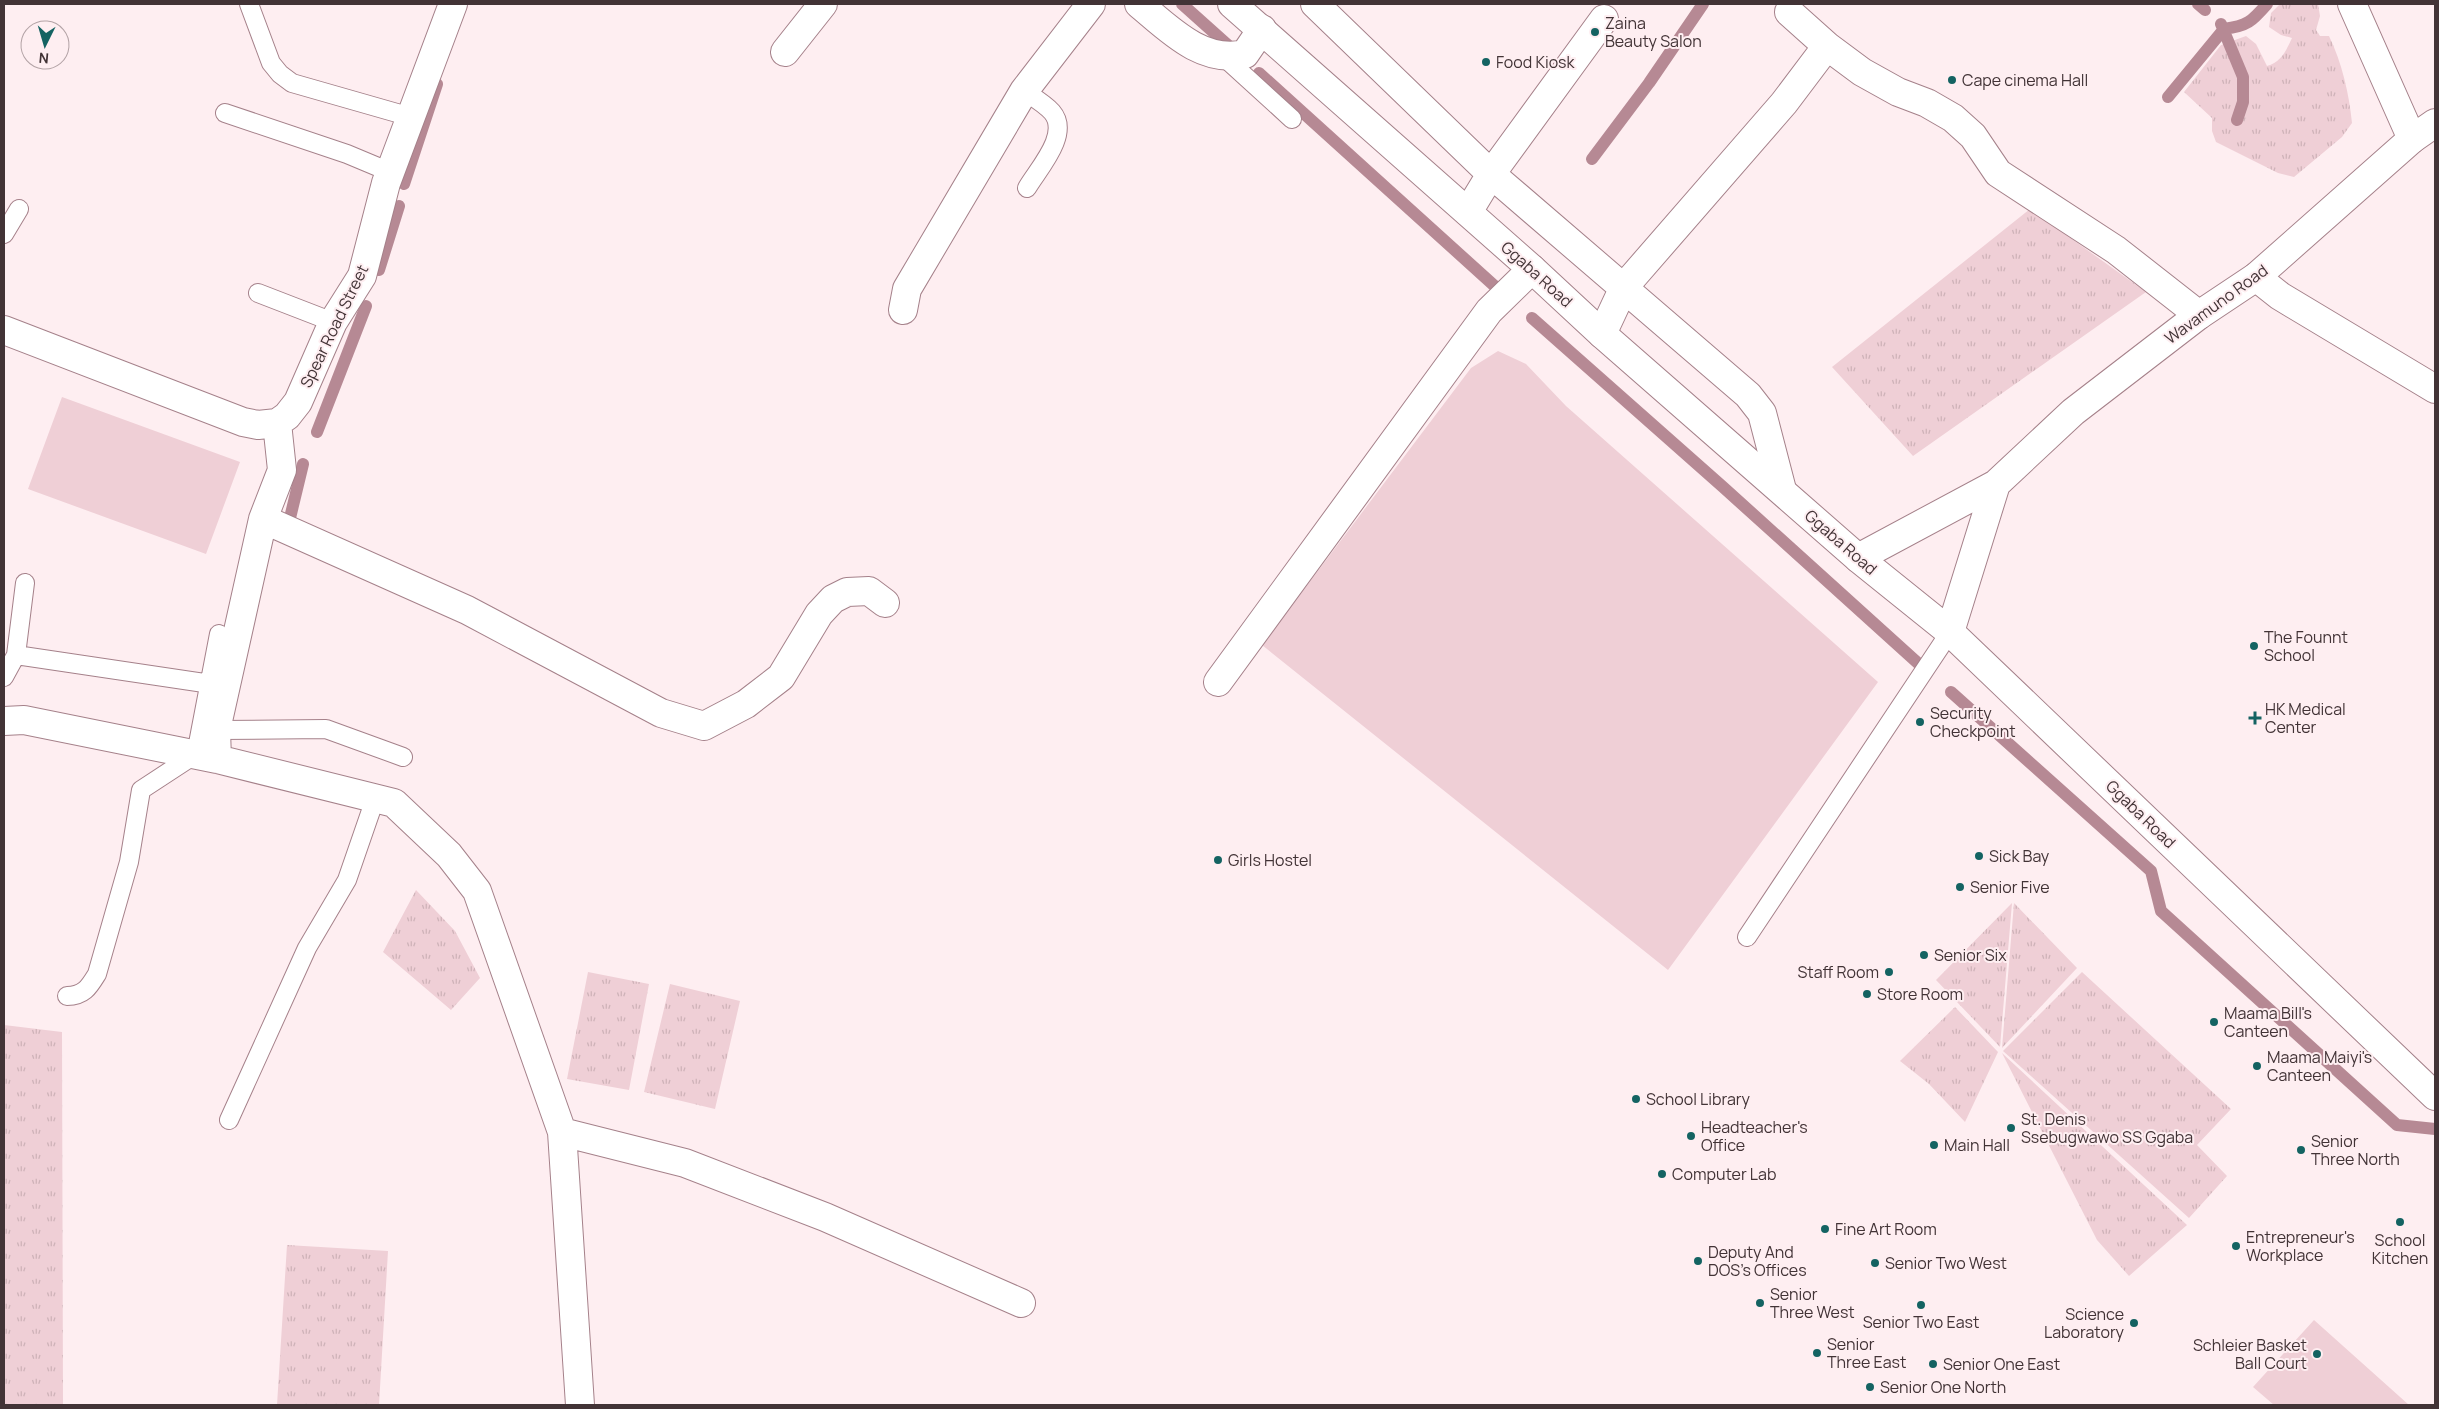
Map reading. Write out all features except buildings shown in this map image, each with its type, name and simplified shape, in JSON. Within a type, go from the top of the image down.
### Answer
[{"type":"street","name":"Spear Road Street","points":[[277,423],[298,402],[333,322],[362,276],[390,172],[454,4]]},
{"type":"street","points":[[785,52],[823,4]]},
{"type":"street","points":[[903,310],[907,289],[1024,91],[1091,4]]},
{"type":"street","points":[[1140,4],[1177,36],[1194,47],[1224,57],[1244,54],[1262,29]]},
{"type":"street","name":"Ggaba Road","points":[[1232,4],[1532,269],[1602,334],[1858,558],[1950,632],[2435,1096]]},
{"type":"street","points":[[1315,4],[1491,174],[1748,395],[1762,414],[1782,490]]},
{"type":"street","points":[[2352,4],[2412,139]]},
{"type":"street","points":[[1789,12],[1828,46],[1862,72],[1898,92],[1927,103],[1953,118],[1973,136],[1998,173],[2116,250],[2199,315]]},
{"type":"street","points":[[1468,212],[1491,174],[1604,19]]},
{"type":"street","points":[[1602,334],[1624,287],[1784,103],[1828,46]]},
{"type":"street","name":"Wavamuno Road","points":[[1858,558],[1996,484],[2073,412],[2199,315],[2256,277],[2412,139],[2435,123]]},
{"type":"street","points":[[1218,682],[1489,311],[1532,269]]},
{"type":"street","points":[[2256,277],[2280,296],[2435,389]]},
{"type":"street","points":[[4,330],[243,422],[258,425],[277,423],[282,470],[264,519],[216,730],[206,756]]},
{"type":"street","name":"Wavamuno Road","points":[[1950,632],[1996,484]]},
{"type":"street","points":[[264,519],[467,610],[661,713],[704,726],[746,704],[781,677],[819,614],[833,599],[847,592],[869,591],[886,603]]},
{"type":"street","points":[[4,721],[24,720],[206,756],[394,803],[449,855],[477,892],[562,1132],[580,1405]]},
{"type":"street","points":[[562,1132],[685,1163],[825,1218],[1021,1303]]},
{"type":"lane","points":[[249,4],[270,63],[292,83],[411,117]]},
{"type":"lane","points":[[1224,57],[1292,119]]},
{"type":"lane","points":[[1024,91],[1052,113],[1058,123],[1057,136],[1052,148],[1027,188]]},
{"type":"lane","points":[[226,113],[347,154],[390,172]]},
{"type":"lane","points":[[4,234],[19,209]]},
{"type":"lane","points":[[258,293],[333,322]]},
{"type":"lane","points":[[4,677],[16,655],[25,582]]},
{"type":"lane","points":[[1747,937],[1950,632]]},
{"type":"lane","points":[[67,996],[81,994],[88,989],[97,974],[128,862],[140,790],[206,756],[210,684],[219,634]]},
{"type":"lane","points":[[16,655],[210,684]]},
{"type":"lane","points":[[216,730],[326,729],[403,757]]},
{"type":"lane","points":[[229,1120],[307,948],[347,880],[375,799]]},
{"type":"green space","points":[[2280,4],[2318,4],[2320,16],[2316,30],[2320,36],[2329,36],[2334,46],[2344,78],[2352,123],[2342,137],[2294,177],[2278,173],[2216,142],[2212,131],[2212,118],[2184,92],[2221,45],[2246,36],[2256,44],[2267,66],[2276,62],[2285,52],[2292,38],[2281,35],[2269,27],[2271,13]]},
{"type":"green space","points":[[2030,209],[2146,292],[1913,456],[1832,367]]},
{"type":"green space","points":[[1498,351],[1526,364],[1566,406],[1878,682],[1668,970],[1262,645],[1471,368]]},
{"type":"green space","points":[[62,397],[240,462],[206,554],[28,489]]},
{"type":"green space","points":[[416,890],[455,931],[480,978],[451,1010],[383,952]]},
{"type":"green space","points":[[2012,903],[2000,1047],[1936,980]]},
{"type":"green space","points":[[2014,903],[2077,968],[2002,1048]]},
{"type":"green space","points":[[588,972],[649,984],[629,1090],[567,1079]]},
{"type":"green space","points":[[2082,972],[2231,1109],[2197,1145],[2227,1176],[2189,1218],[2003,1051]]},
{"type":"green space","points":[[670,984],[740,1001],[715,1109],[644,1092]]},
{"type":"green space","points":[[1955,1007],[1998,1052],[1965,1122],[1929,1084],[1900,1061]]},
{"type":"green space","points":[[4,1025],[62,1032],[63,1405],[4,1405]]},
{"type":"green space","points":[[2002,1053],[2187,1225],[2129,1276],[2097,1240]]},
{"type":"green space","points":[[287,1245],[388,1251],[379,1405],[277,1405]]},
{"type":"green space","name":"Schleier Basket Ball Court","points":[[2314,1320],[2409,1405],[2274,1405],[2253,1387]]},
{"type":"waterway","points":[[1182,4],[1230,47]]},
{"type":"waterway","points":[[1592,159],[1649,83],[1703,4]]},
{"type":"waterway","points":[[2198,4],[2205,10]]},
{"type":"waterway","points":[[2168,97],[2224,29],[2249,22],[2267,4]]},
{"type":"waterway","points":[[2221,24],[2243,77],[2243,102],[2237,120]]},
{"type":"waterway","points":[[1259,73],[1499,290]]},
{"type":"waterway","points":[[404,184],[437,84]]},
{"type":"waterway","points":[[379,270],[399,206]]},
{"type":"waterway","points":[[317,432],[366,306]]},
{"type":"waterway","points":[[1532,318],[1920,665]]},
{"type":"waterway","points":[[290,518],[303,464]]},
{"type":"waterway","points":[[1951,692],[2151,871],[2161,911],[2397,1125],[2435,1129]]},
{"type":"place","name":"Zaina Beauty Salon","points":[[1595,32]]},
{"type":"place","name":"Food Kiosk","points":[[1486,62]]},
{"type":"place","name":"Cape cinema Hall","points":[[1952,80]]},
{"type":"place","name":"The Founnt School","points":[[2254,646]]},
{"type":"place","name":"HK Medical Center","points":[[2255,718]]},
{"type":"place","name":"Security Checkpoint","points":[[1920,722]]},
{"type":"place","name":"Sick Bay","points":[[1979,856]]},
{"type":"place","name":"Girls Hostel","points":[[1218,860]]},
{"type":"place","name":"Senior Five","points":[[1960,887]]},
{"type":"place","name":"Senior Six","points":[[1924,955]]},
{"type":"place","name":"Staff Room","points":[[1889,972]]},
{"type":"place","name":"Store Room","points":[[1867,994]]},
{"type":"place","name":"Maama Bill's Canteen","points":[[2214,1022]]},
{"type":"place","name":"Maama Maiyi's Canteen","points":[[2257,1066]]},
{"type":"place","name":"School Library","points":[[1636,1099]]},
{"type":"place","name":"St. Denis Ssebugwawo SS Ggaba","points":[[2011,1128]]},
{"type":"place","name":"Headteacher's Office","points":[[1691,1136]]},
{"type":"place","name":"Main Hall","points":[[1934,1145]]},
{"type":"place","name":"Senior Three North","points":[[2301,1150]]},
{"type":"place","name":"Computer Lab","points":[[1662,1174]]},
{"type":"place","name":"School Kitchen","points":[[2400,1222]]},
{"type":"place","name":"Fine Art Room","points":[[1825,1229]]},
{"type":"place","name":"Entrepreneur's Workplace","points":[[2236,1246]]},
{"type":"place","name":"Deputy And DOS's Offices","points":[[1698,1261]]},
{"type":"place","name":"Senior Two West","points":[[1875,1263]]},
{"type":"place","name":"Senior Three West","points":[[1760,1303]]},
{"type":"place","name":"Senior Two East","points":[[1921,1305]]},
{"type":"place","name":"Science Laboratory","points":[[2134,1323]]},
{"type":"place","name":"Senior Three East","points":[[1817,1353]]},
{"type":"place","name":"Schleier Basket Ball Court","points":[[2317,1354]]},
{"type":"place","name":"Senior One East","points":[[1933,1364]]},
{"type":"place","name":"Senior One North","points":[[1870,1387]]}]
